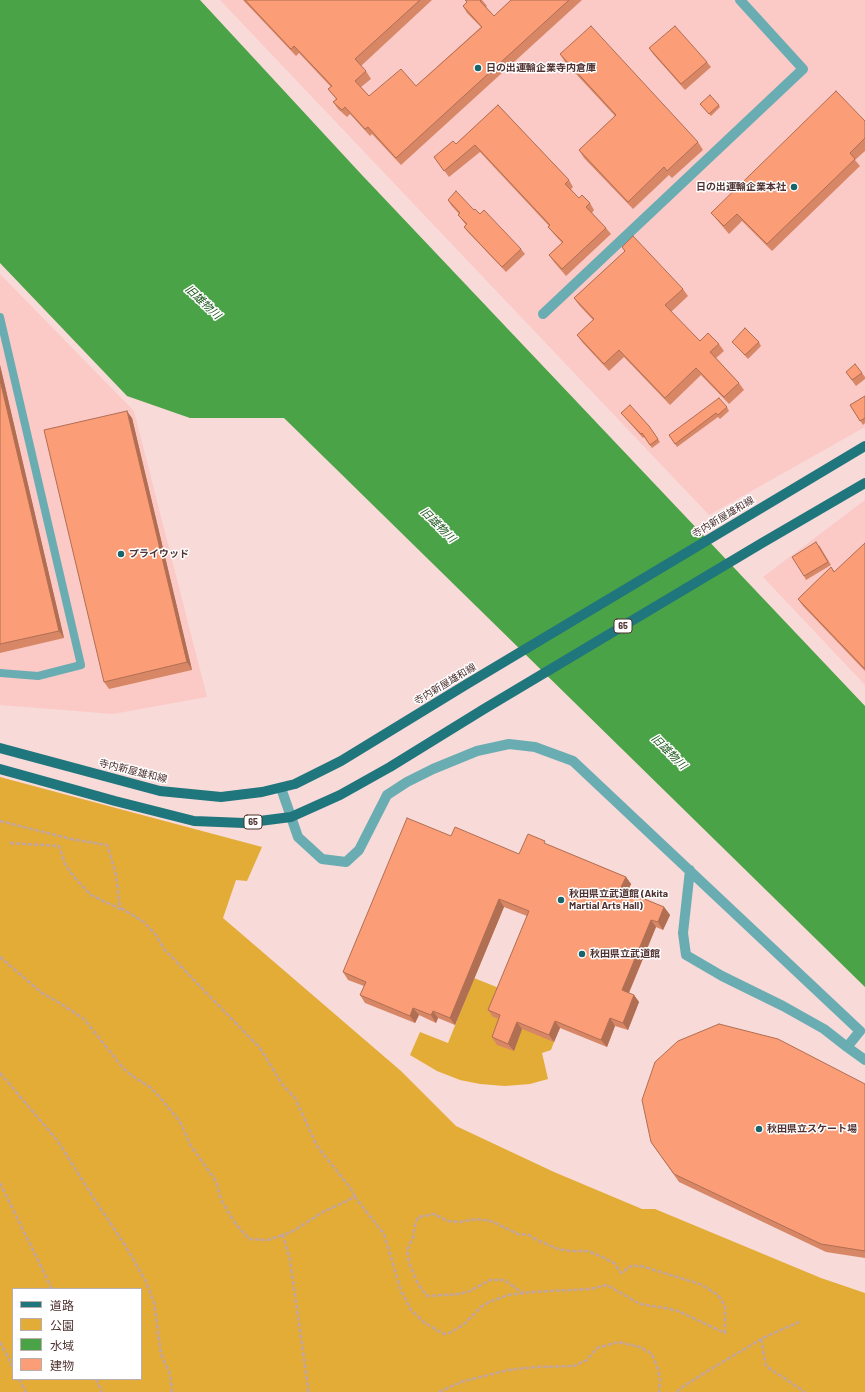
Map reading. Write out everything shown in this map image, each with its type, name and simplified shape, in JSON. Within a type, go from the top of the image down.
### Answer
[{"type":"main road","name":"寺内新屋雄和線","points":[[0,748],[160,791],[221,797],[262,792],[295,784],[341,761],[731,525],[865,446]]},
{"type":"main road","name":"65","points":[[0,769],[194,821],[244,824],[291,817],[340,795],[390,767],[484,709],[865,483]]},
{"type":"street","points":[[543,314],[803,69],[740,0]]},
{"type":"street","points":[[281,788],[298,837],[322,859],[346,862],[359,850],[388,795],[407,782],[477,751],[509,744],[535,747],[573,761],[860,1031],[847,1047]]},
{"type":"street","points":[[690,870],[684,932],[686,955],[722,976],[783,1006],[824,1029],[865,1060]]},
{"type":"lane","points":[[0,317],[81,665],[38,676],[0,673]]},
{"type":"path","points":[[0,821],[70,839],[107,845],[116,874],[120,908],[91,895],[74,877],[65,864],[59,846],[9,843]]},
{"type":"path","points":[[121,908],[144,922],[156,935],[164,949],[260,1048],[282,1084],[295,1098],[317,1146],[384,1234],[400,1291],[411,1310],[425,1323],[444,1334],[449,1333],[463,1325],[481,1307],[489,1302],[508,1295],[590,1289],[607,1284],[640,1304],[665,1308],[678,1312],[725,1333],[725,1306],[718,1295],[700,1284],[641,1266],[631,1266],[621,1273],[614,1263],[588,1251],[558,1249],[536,1240],[529,1235],[518,1234],[491,1221],[476,1218],[460,1222],[448,1221],[434,1214],[418,1217],[413,1238],[407,1250],[409,1263],[418,1284],[427,1296],[460,1294],[470,1291],[490,1280],[504,1280],[523,1293]]},
{"type":"path","points":[[0,957],[42,993],[84,1019],[123,1068],[151,1088],[159,1096],[180,1122],[191,1146],[216,1181],[222,1200],[235,1223],[249,1239],[268,1240],[283,1235],[293,1231],[323,1212],[355,1197]]},
{"type":"path","points":[[0,1073],[57,1140],[125,1245],[146,1282],[154,1302],[162,1354],[170,1374],[172,1392]]},
{"type":"path","points":[[0,1183],[52,1288]]},
{"type":"path","points":[[283,1235],[290,1260],[308,1392]]},
{"type":"path","points":[[677,1392],[706,1372],[761,1340],[799,1322]]},
{"type":"path","points":[[761,1340],[766,1366],[805,1392]]},
{"type":"path","points":[[0,1342],[12,1365]]},
{"type":"path","points":[[439,1392],[461,1382],[508,1370],[536,1367],[574,1366],[588,1360],[597,1348],[618,1342],[640,1347],[652,1354],[658,1369],[660,1380],[659,1392]]},
{"type":"path","points":[[20,1380],[26,1392]]},
{"type":"path","points":[[96,1380],[102,1392]]},
{"type":"shaded area","points":[[220,0],[865,0],[865,427],[709,515]]},
{"type":"shaded area","points":[[0,274],[134,411],[207,697],[113,714],[0,705]]},
{"type":"shaded area","points":[[865,500],[865,685],[763,577]]},
{"type":"green space","points":[[0,777],[262,847],[247,881],[236,880],[223,918],[401,1071],[456,1126],[554,1172],[642,1209],[655,1209],[821,1278],[865,1293],[865,1392],[0,1392]]},
{"type":"green space","points":[[474,978],[504,990],[554,1042],[551,1050],[542,1053],[548,1079],[530,1084],[505,1086],[480,1084],[460,1080],[437,1071],[410,1055],[420,1032],[448,1043]]},
{"type":"water","name":"旧雄物川","points":[[0,0],[200,0],[361,174],[865,706],[865,987],[284,418],[190,418],[127,396],[0,263]]},
{"type":"building","points":[[245,0],[420,0],[355,59],[366,71],[355,81],[369,96],[401,69],[416,86],[482,27],[463,6],[467,2],[465,0],[481,0],[480,1],[494,16],[511,0],[569,0],[396,158],[368,127],[365,129],[345,107],[342,110],[333,102],[337,99],[328,89],[332,86],[294,46],[291,49]]},
{"type":"building","points":[[591,26],[698,142],[667,171],[664,167],[628,202],[579,150],[616,115],[560,54]]},
{"type":"building","points":[[675,26],[707,62],[681,84],[649,48]]},
{"type":"building","name":"日の出運輸企業本社","points":[[836,91],[865,121],[865,138],[850,153],[855,159],[767,244],[737,214],[724,226],[711,213]]},
{"type":"building","points":[[710,95],[719,105],[709,114],[700,104]]},
{"type":"building","points":[[498,105],[569,180],[565,184],[579,198],[582,195],[590,203],[586,207],[606,228],[562,269],[549,255],[563,242],[548,227],[550,225],[475,145],[444,171],[434,157],[453,141],[456,144]]},
{"type":"building","points":[[456,191],[474,210],[475,209],[480,214],[484,210],[521,249],[502,267],[464,227],[467,224],[458,215],[460,213],[448,200]]},
{"type":"building","points":[[633,236],[683,289],[665,305],[700,341],[708,333],[719,344],[710,352],[739,383],[724,397],[696,368],[665,398],[619,350],[604,364],[577,335],[594,319],[574,298],[625,251],[622,247]]},
{"type":"building","points":[[745,328],[759,342],[745,355],[732,342]]},
{"type":"building","points":[[855,364],[862,373],[852,380],[846,372]]},
{"type":"building","points":[[0,380],[59,631],[0,644]]},
{"type":"building","points":[[865,396],[865,418],[860,421],[850,405]]},
{"type":"building","points":[[719,398],[727,407],[718,415],[716,413],[675,444],[669,435]]},
{"type":"building","points":[[630,405],[649,426],[658,439],[650,445],[642,433],[641,434],[621,413]]},
{"type":"building","name":"プライウッド","points":[[127,411],[187,662],[104,682],[44,430]]},
{"type":"building","points":[[816,542],[828,562],[804,576],[792,557]]},
{"type":"building","points":[[865,543],[865,669],[798,599],[831,567],[834,572]]},
{"type":"building","name":"秋田県立武道館","points":[[407,818],[451,836],[455,827],[519,854],[528,834],[545,841],[544,843],[626,877],[620,889],[664,907],[658,922],[651,920],[622,990],[634,995],[623,1023],[610,1018],[601,1040],[555,1021],[549,1035],[517,1022],[508,1044],[492,1037],[500,1015],[488,1010],[529,911],[499,899],[450,1018],[433,1011],[431,1015],[413,1008],[410,1016],[360,995],[366,982],[343,972]]},
{"type":"building","name":"秋田県立スケート場","points":[[719,1024],[778,1039],[865,1084],[865,1251],[821,1244],[674,1174],[651,1142],[642,1100],[655,1062],[678,1041]]},
{"type":"place","name":"日の出運輸企業寺内倉庫","points":[[478,68]]},
{"type":"place","name":"日の出運輸企業本社","points":[[794,187]]},
{"type":"place","name":"プライウッド","points":[[121,554]]},
{"type":"place","name":"秋田県立武道館 (Akita Martial Arts Hall)","points":[[561,900]]},
{"type":"place","name":"秋田県立武道館","points":[[582,954]]},
{"type":"place","name":"秋田県立スケート場","points":[[759,1129]]}]
